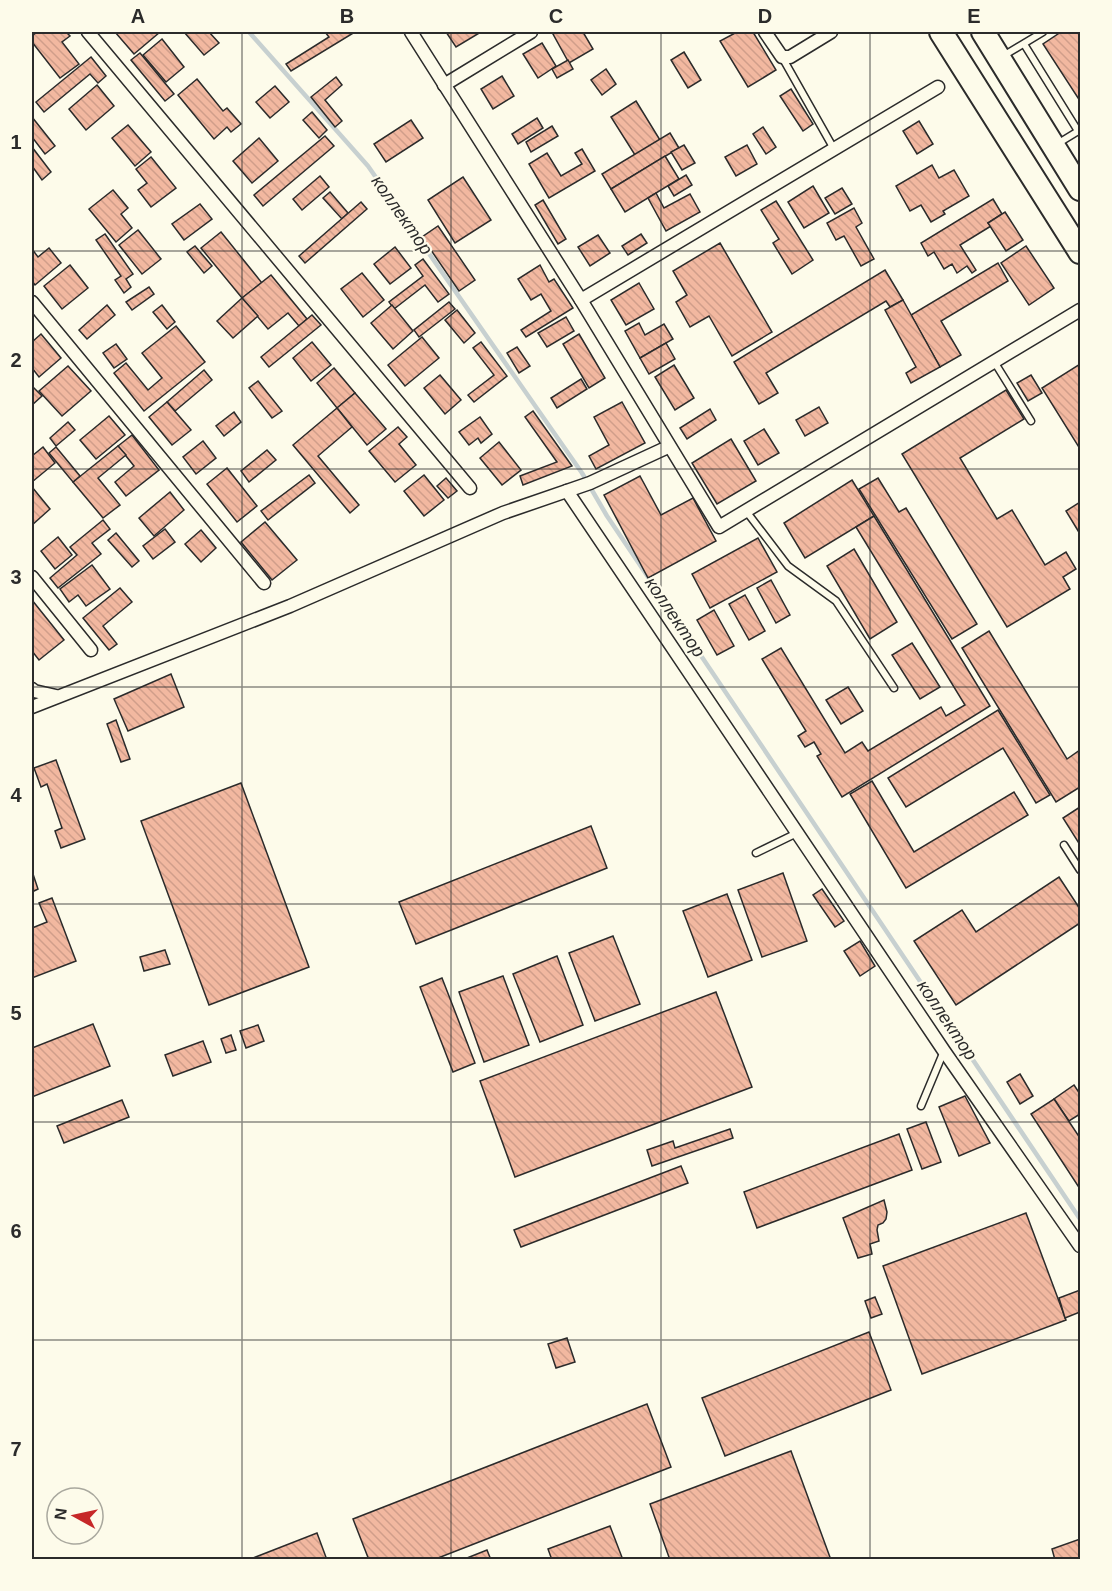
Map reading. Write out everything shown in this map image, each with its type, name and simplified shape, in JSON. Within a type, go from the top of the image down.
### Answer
[{"type":"highway","points":[[941,32],[1080,252]]},
{"type":"highway","points":[[983,32],[1080,189]]},
{"type":"street","points":[[88,32],[470,488]]},
{"type":"street","points":[[411,32],[581,300],[668,447],[719,527],[1080,310]]},
{"type":"street","points":[[444,85],[531,32]]},
{"type":"street","points":[[765,32],[782,57],[790,57],[831,32]]},
{"type":"street","points":[[581,300],[938,87]]},
{"type":"street","points":[[32,302],[264,583]]},
{"type":"street","points":[[32,707],[290,606],[503,513],[590,483],[668,447]]},
{"type":"street","points":[[570,490],[944,1051],[1080,1246]]},
{"type":"street","points":[[32,577],[91,650]]},
{"type":"street","points":[[32,689],[56,696]]},
{"type":"lane","points":[[1000,58],[1044,32]]},
{"type":"lane","points":[[1024,44],[1079,130],[1054,146]]},
{"type":"lane","points":[[782,57],[834,149]]},
{"type":"lane","points":[[995,363],[1031,421]]},
{"type":"lane","points":[[745,511],[788,566],[836,601],[894,688]]},
{"type":"lane","points":[[756,853],[797,833]]},
{"type":"lane","points":[[1064,845],[1080,870]]},
{"type":"lane","points":[[921,1106],[944,1051]]},
{"type":"building","points":[[37,32],[66,32],[70,36],[62,42],[79,64],[60,78],[32,42],[32,36]]},
{"type":"building","points":[[115,32],[160,32],[134,54]]},
{"type":"building","points":[[184,32],[209,32],[219,43],[204,55]]},
{"type":"building","points":[[325,32],[355,32],[291,71],[286,64],[329,37]]},
{"type":"building","points":[[446,32],[481,32],[456,47]]},
{"type":"building","points":[[583,32],[593,49],[569,63],[553,34]]},
{"type":"building","points":[[737,32],[753,32],[776,70],[748,87],[720,41]]},
{"type":"building","points":[[1061,32],[1080,32],[1080,101],[1043,44]]},
{"type":"building","points":[[162,39],[184,67],[166,82],[143,55]]},
{"type":"building","points":[[542,43],[556,66],[538,78],[523,54]]},
{"type":"building","points":[[684,52],[701,80],[688,88],[671,60]]},
{"type":"building","points":[[140,53],[174,94],[165,101],[131,60]]},
{"type":"building","points":[[91,57],[106,76],[98,83],[90,74],[44,112],[36,102]]},
{"type":"building","points":[[568,60],[573,69],[557,78],[552,69]]},
{"type":"building","points":[[606,69],[616,84],[602,95],[591,80]]},
{"type":"building","points":[[502,76],[514,96],[493,109],[481,89]]},
{"type":"building","points":[[336,77],[342,85],[325,100],[342,121],[335,127],[311,97]]},
{"type":"building","points":[[197,79],[223,111],[227,108],[241,124],[231,132],[227,127],[214,139],[178,95]]},
{"type":"building","points":[[97,85],[114,106],[86,130],[69,109]]},
{"type":"building","points":[[275,86],[289,102],[270,118],[256,102]]},
{"type":"building","points":[[791,89],[813,124],[803,131],[780,96]]},
{"type":"building","points":[[636,101],[660,140],[635,155],[611,117]]},
{"type":"building","points":[[312,112],[327,130],[319,138],[303,120]]},
{"type":"building","points":[[32,117],[55,146],[45,154],[32,137]]},
{"type":"building","points":[[537,118],[543,128],[518,144],[512,134]]},
{"type":"building","points":[[411,120],[423,138],[386,162],[374,144]]},
{"type":"building","points":[[919,121],[933,144],[917,154],[903,131]]},
{"type":"building","points":[[128,125],[151,152],[135,166],[112,138]]},
{"type":"building","points":[[552,126],[558,136],[531,152],[526,142]]},
{"type":"building","points":[[763,127],[776,147],[766,154],[753,134]]},
{"type":"building","points":[[670,133],[679,148],[611,189],[602,174]]},
{"type":"building","points":[[325,136],[334,146],[263,206],[254,195]]},
{"type":"building","points":[[259,138],[278,161],[252,183],[233,161]]},
{"type":"building","points":[[684,145],[695,163],[682,170],[671,152]]},
{"type":"building","points":[[747,145],[757,164],[736,176],[725,157]]},
{"type":"building","points":[[32,147],[51,172],[42,180],[32,166]]},
{"type":"building","points":[[582,149],[595,171],[549,198],[529,164],[547,153],[561,176],[582,164],[575,153]]},
{"type":"building","points":[[665,156],[679,179],[625,212],[611,189]]},
{"type":"building","points":[[151,157],[176,188],[151,207],[138,190],[147,183],[136,169]]},
{"type":"building","points":[[932,165],[939,178],[954,170],[969,196],[943,211],[945,214],[931,222],[921,205],[910,211],[896,186]]},
{"type":"building","points":[[686,175],[692,185],[674,196],[668,186]]},
{"type":"building","points":[[320,176],[329,187],[302,210],[293,199]]},
{"type":"building","points":[[463,177],[491,220],[455,243],[428,200]]},
{"type":"building","points":[[813,186],[829,213],[804,228],[788,202]]},
{"type":"building","points":[[842,188],[852,204],[835,214],[825,198]]},
{"type":"building","points":[[113,190],[128,208],[121,214],[132,228],[116,242],[89,209]]},
{"type":"building","points":[[330,192],[348,213],[342,219],[323,198]]},
{"type":"building","points":[[656,193],[664,208],[690,194],[700,212],[666,231],[648,198]]},
{"type":"building","points":[[993,199],[1002,214],[988,223],[991,226],[960,245],[976,270],[972,273],[967,266],[957,273],[952,264],[944,269],[934,252],[928,256],[921,243]]},
{"type":"building","points":[[543,200],[566,239],[558,244],[535,205]]},
{"type":"building","points":[[776,201],[813,260],[792,274],[773,243],[779,239],[761,210]]},
{"type":"building","points":[[361,202],[367,209],[305,263],[299,256]]},
{"type":"building","points":[[200,204],[212,219],[184,240],[172,224]]},
{"type":"building","points":[[854,208],[862,223],[856,227],[874,259],[861,266],[844,236],[836,240],[827,223]]},
{"type":"building","points":[[1005,212],[1023,240],[1006,251],[988,223]]},
{"type":"building","points":[[438,226],[475,280],[459,291],[422,237]]},
{"type":"building","points":[[138,230],[161,259],[142,274],[119,245]]},
{"type":"building","points":[[221,232],[262,283],[242,298],[201,248]]},
{"type":"building","points":[[105,234],[133,274],[126,279],[131,287],[124,293],[115,280],[121,276],[96,240]]},
{"type":"building","points":[[641,234],[647,243],[628,255],[622,246]]},
{"type":"building","points":[[598,235],[610,253],[590,266],[578,247]]},
{"type":"building","points":[[720,243],[772,332],[732,356],[709,316],[690,327],[676,302],[687,295],[673,271]]},
{"type":"building","points":[[195,246],[212,266],[204,273],[187,252]]},
{"type":"building","points":[[1026,246],[1054,288],[1029,305],[1001,263]]},
{"type":"building","points":[[395,247],[411,268],[390,284],[374,264]]},
{"type":"building","points":[[49,248],[61,263],[35,285],[32,281],[32,249],[38,257]]},
{"type":"building","points":[[423,259],[449,294],[438,302],[425,285],[394,309],[389,302],[423,276],[415,265]]},
{"type":"building","points":[[998,263],[1008,281],[941,321],[961,355],[940,367],[911,315]]},
{"type":"building","points":[[70,265],[88,288],[62,309],[44,286]]},
{"type":"building","points":[[540,265],[549,282],[554,279],[573,308],[526,337],[521,330],[551,311],[541,294],[531,300],[518,279]]},
{"type":"building","points":[[885,270],[903,300],[890,307],[886,301],[766,373],[778,393],[759,404],[734,362]]},
{"type":"building","points":[[362,273],[384,300],[363,317],[341,289]]},
{"type":"building","points":[[271,275],[307,319],[299,326],[288,313],[268,329],[242,298]]},
{"type":"building","points":[[639,283],[654,309],[626,325],[611,300]]},
{"type":"building","points":[[149,287],[154,294],[132,310],[126,302]]},
{"type":"building","points":[[242,298],[258,316],[233,338],[217,321]]},
{"type":"building","points":[[903,300],[940,367],[911,383],[906,373],[916,367],[885,310]]},
{"type":"building","points":[[449,302],[455,309],[419,337],[414,330]]},
{"type":"building","points":[[107,305],[115,315],[87,339],[79,330]]},
{"type":"building","points":[[162,305],[175,322],[167,329],[153,312]]},
{"type":"building","points":[[392,305],[413,331],[393,349],[371,323]]},
{"type":"building","points":[[457,310],[475,333],[464,343],[445,320]]},
{"type":"building","points":[[312,315],[321,325],[269,367],[261,357]]},
{"type":"building","points":[[566,317],[574,331],[547,347],[538,333]]},
{"type":"building","points":[[639,323],[645,335],[664,324],[673,339],[640,358],[625,331]]},
{"type":"building","points":[[176,326],[205,362],[144,411],[114,373],[126,363],[148,390],[162,378],[142,353]]},
{"type":"building","points":[[41,334],[61,358],[39,377],[32,368],[32,342]]},
{"type":"building","points":[[579,334],[605,378],[589,388],[563,344]]},
{"type":"building","points":[[422,337],[439,358],[405,386],[388,365]]},
{"type":"building","points":[[312,342],[331,365],[311,381],[293,358]]},
{"type":"building","points":[[481,342],[507,376],[474,402],[468,395],[494,375],[473,348]]},
{"type":"building","points":[[666,343],[675,359],[649,374],[640,358]]},
{"type":"building","points":[[116,344],[127,359],[114,368],[103,353]]},
{"type":"building","points":[[517,347],[530,366],[519,373],[507,353]]},
{"type":"building","points":[[1080,364],[1080,449],[1042,388]]},
{"type":"building","points":[[674,365],[694,398],[675,410],[655,377]]},
{"type":"building","points":[[68,366],[91,391],[62,416],[39,391]]},
{"type":"building","points":[[334,368],[355,393],[337,408],[317,383]]},
{"type":"building","points":[[204,370],[212,380],[175,411],[167,402]]},
{"type":"building","points":[[440,375],[461,400],[445,414],[424,388]]},
{"type":"building","points":[[1031,375],[1042,393],[1028,401],[1017,383]]},
{"type":"building","points":[[581,379],[587,389],[557,408],[551,398]]},
{"type":"building","points":[[258,381],[282,411],[272,418],[249,388]]},
{"type":"building","points":[[34,388],[42,396],[32,405],[32,390]]},
{"type":"building","points":[[1006,390],[1024,419],[960,458],[997,519],[1012,510],[1045,565],[1066,552],[1076,569],[1063,577],[1070,589],[1007,627],[902,454]]},
{"type":"building","points":[[355,393],[386,429],[367,445],[337,408]]},
{"type":"building","points":[[167,402],[191,430],[172,445],[149,417]]},
{"type":"building","points":[[622,402],[645,443],[596,469],[589,456],[609,445],[594,417]]},
{"type":"building","points":[[819,407],[828,423],[805,436],[796,420]]},
{"type":"building","points":[[337,408],[352,427],[318,456],[359,505],[350,513],[293,445]]},
{"type":"building","points":[[710,409],[716,420],[687,439],[680,428]]},
{"type":"building","points":[[533,411],[572,466],[523,485],[520,476],[557,462],[525,417]]},
{"type":"building","points":[[234,412],[241,422],[224,436],[216,426]]},
{"type":"building","points":[[109,416],[125,435],[96,459],[80,440]]},
{"type":"building","points":[[480,417],[492,434],[481,443],[478,438],[469,445],[459,432]]},
{"type":"building","points":[[68,422],[75,430],[56,446],[50,438]]},
{"type":"building","points":[[398,427],[407,437],[399,444],[416,465],[395,482],[369,451]]},
{"type":"building","points":[[764,429],[779,453],[758,465],[744,441]]},
{"type":"building","points":[[132,435],[159,470],[126,496],[115,482],[134,466],[118,446]]},
{"type":"building","points":[[731,439],[756,481],[717,504],[692,463]]},
{"type":"building","points":[[203,441],[216,458],[196,474],[183,457]]},
{"type":"building","points":[[499,442],[521,470],[502,485],[480,458]]},
{"type":"building","points":[[118,446],[126,455],[98,478],[120,505],[103,518],[73,482]]},
{"type":"building","points":[[43,447],[55,463],[32,482],[32,456]]},
{"type":"building","points":[[56,447],[80,476],[73,482],[49,453]]},
{"type":"building","points":[[267,450],[276,460],[249,482],[241,471]]},
{"type":"building","points":[[227,468],[257,506],[237,522],[207,484]]},
{"type":"building","points":[[309,475],[315,483],[268,520],[261,511]]},
{"type":"building","points":[[424,475],[444,500],[424,516],[404,491]]},
{"type":"building","points":[[640,476],[661,515],[693,498],[716,541],[648,578],[604,495]]},
{"type":"building","points":[[446,478],[457,491],[448,498],[437,486]]},
{"type":"building","points":[[878,478],[899,512],[906,508],[977,624],[952,639],[859,489]]},
{"type":"building","points":[[852,480],[874,516],[805,558],[784,523]]},
{"type":"building","points":[[32,487],[50,509],[32,525]]},
{"type":"building","points":[[170,492],[184,510],[154,536],[139,518]]},
{"type":"building","points":[[1080,502],[1080,534],[1066,511]]},
{"type":"building","points":[[874,516],[990,706],[842,797],[817,756],[821,754],[814,742],[805,747],[798,736],[806,731],[762,659],[781,648],[845,753],[862,742],[868,751],[941,707],[946,716],[965,705],[856,527]]},
{"type":"building","points":[[103,520],[110,529],[92,543],[101,554],[58,588],[50,578],[77,555],[70,547]]},
{"type":"building","points":[[265,522],[297,560],[272,580],[241,542]]},
{"type":"building","points":[[165,529],[175,542],[153,559],[143,546]]},
{"type":"building","points":[[201,530],[216,548],[201,562],[185,544]]},
{"type":"building","points":[[116,533],[139,561],[132,567],[108,540]]},
{"type":"building","points":[[58,537],[72,555],[55,569],[41,551]]},
{"type":"building","points":[[758,538],[777,572],[710,608],[692,574]]},
{"type":"building","points":[[854,549],[897,622],[870,639],[827,566]]},
{"type":"building","points":[[92,565],[110,589],[86,606],[78,595],[69,602],[60,589]]},
{"type":"building","points":[[771,580],[790,615],[776,623],[757,588]]},
{"type":"building","points":[[120,588],[132,602],[103,626],[117,644],[109,650],[83,618]]},
{"type":"building","points":[[745,595],[765,631],[749,640],[729,604]]},
{"type":"building","points":[[32,600],[64,640],[39,660],[32,651]]},
{"type":"building","points":[[714,610],[734,646],[717,655],[697,620]]},
{"type":"building","points":[[989,631],[1067,759],[1080,750],[1080,787],[1056,802],[962,648]]},
{"type":"building","points":[[912,643],[940,687],[920,699],[892,655]]},
{"type":"building","points":[[171,674],[184,707],[128,731],[114,699]]},
{"type":"building","points":[[848,687],[863,711],[841,724],[826,700]]},
{"type":"building","points":[[998,710],[1050,795],[1036,803],[1003,748],[906,807],[888,778]]},
{"type":"building","points":[[116,720],[130,759],[121,762],[107,724]]},
{"type":"building","points":[[56,760],[85,839],[61,848],[55,831],[62,828],[47,784],[41,787],[34,768]]},
{"type":"building","points":[[872,781],[914,852],[1014,792],[1028,815],[906,888],[850,794]]},
{"type":"building","points":[[241,783],[309,967],[209,1005],[141,821]]},
{"type":"building","points":[[1080,807],[1080,845],[1063,818]]},
{"type":"building","points":[[591,826],[607,868],[416,944],[399,902]]},
{"type":"building","points":[[32,871],[38,889],[32,892]]},
{"type":"building","points":[[783,873],[807,941],[762,957],[738,890]]},
{"type":"building","points":[[1059,877],[1080,909],[1080,923],[956,1005],[914,941],[962,910],[976,932]]},
{"type":"building","points":[[822,889],[844,921],[835,927],[813,895]]},
{"type":"building","points":[[727,894],[752,960],[708,977],[683,911]]},
{"type":"building","points":[[52,898],[76,961],[32,978],[32,928],[47,922],[39,903]]},
{"type":"building","points":[[613,936],[640,1004],[595,1021],[569,953]]},
{"type":"building","points":[[860,941],[875,966],[860,976],[844,951]]},
{"type":"building","points":[[165,950],[170,964],[144,971],[140,957]]},
{"type":"building","points":[[557,956],[583,1025],[540,1042],[513,974]]},
{"type":"building","points":[[503,976],[529,1045],[484,1062],[459,992]]},
{"type":"building","points":[[442,978],[475,1063],[453,1072],[420,987]]},
{"type":"building","points":[[716,992],[752,1087],[515,1177],[480,1081]]},
{"type":"building","points":[[93,1024],[110,1066],[32,1097],[32,1048]]},
{"type":"building","points":[[258,1025],[264,1041],[246,1048],[240,1031]]},
{"type":"building","points":[[231,1035],[236,1050],[226,1053],[221,1039]]},
{"type":"building","points":[[203,1041],[211,1062],[173,1076],[165,1055]]},
{"type":"building","points":[[1020,1074],[1033,1096],[1020,1104],[1007,1082]]},
{"type":"building","points":[[1074,1085],[1080,1094],[1080,1114],[1069,1121],[1054,1099]]},
{"type":"building","points":[[965,1096],[990,1143],[959,1156],[939,1107]]},
{"type":"building","points":[[1054,1099],[1080,1138],[1080,1189],[1031,1114]]},
{"type":"building","points":[[122,1100],[129,1117],[64,1143],[57,1126]]},
{"type":"building","points":[[926,1122],[941,1162],[922,1169],[907,1129]]},
{"type":"building","points":[[730,1129],[733,1138],[652,1166],[647,1150],[673,1141],[675,1148]]},
{"type":"building","points":[[899,1134],[912,1170],[757,1228],[744,1192]]},
{"type":"building","points":[[681,1166],[688,1183],[521,1247],[514,1230]]},
{"type":"building","points":[[884,1200],[887,1212],[886,1219],[878,1225],[879,1241],[870,1244],[872,1254],[858,1258],[843,1218]]},
{"type":"building","points":[[1026,1213],[1066,1320],[922,1374],[883,1266]]},
{"type":"building","points":[[1080,1290],[1080,1312],[1065,1318],[1059,1298]]},
{"type":"building","points":[[875,1297],[882,1314],[871,1318],[865,1301]]},
{"type":"building","points":[[869,1332],[891,1390],[725,1456],[702,1398]]},
{"type":"building","points":[[567,1338],[575,1362],[556,1368],[548,1344]]},
{"type":"building","points":[[647,1404],[671,1467],[433,1560],[369,1560],[353,1519]]},
{"type":"building","points":[[791,1451],[831,1560],[670,1560],[650,1504]]},
{"type":"building","points":[[610,1526],[623,1560],[552,1560],[548,1549]]},
{"type":"building","points":[[317,1533],[327,1560],[248,1560]]},
{"type":"building","points":[[1080,1539],[1080,1560],[1055,1560],[1052,1549]]},
{"type":"building","points":[[487,1550],[491,1560],[462,1560]]},
{"type":"waterway","name":"коллектор","points":[[249,32],[368,166],[582,473],[607,516],[1080,1219]]}]
